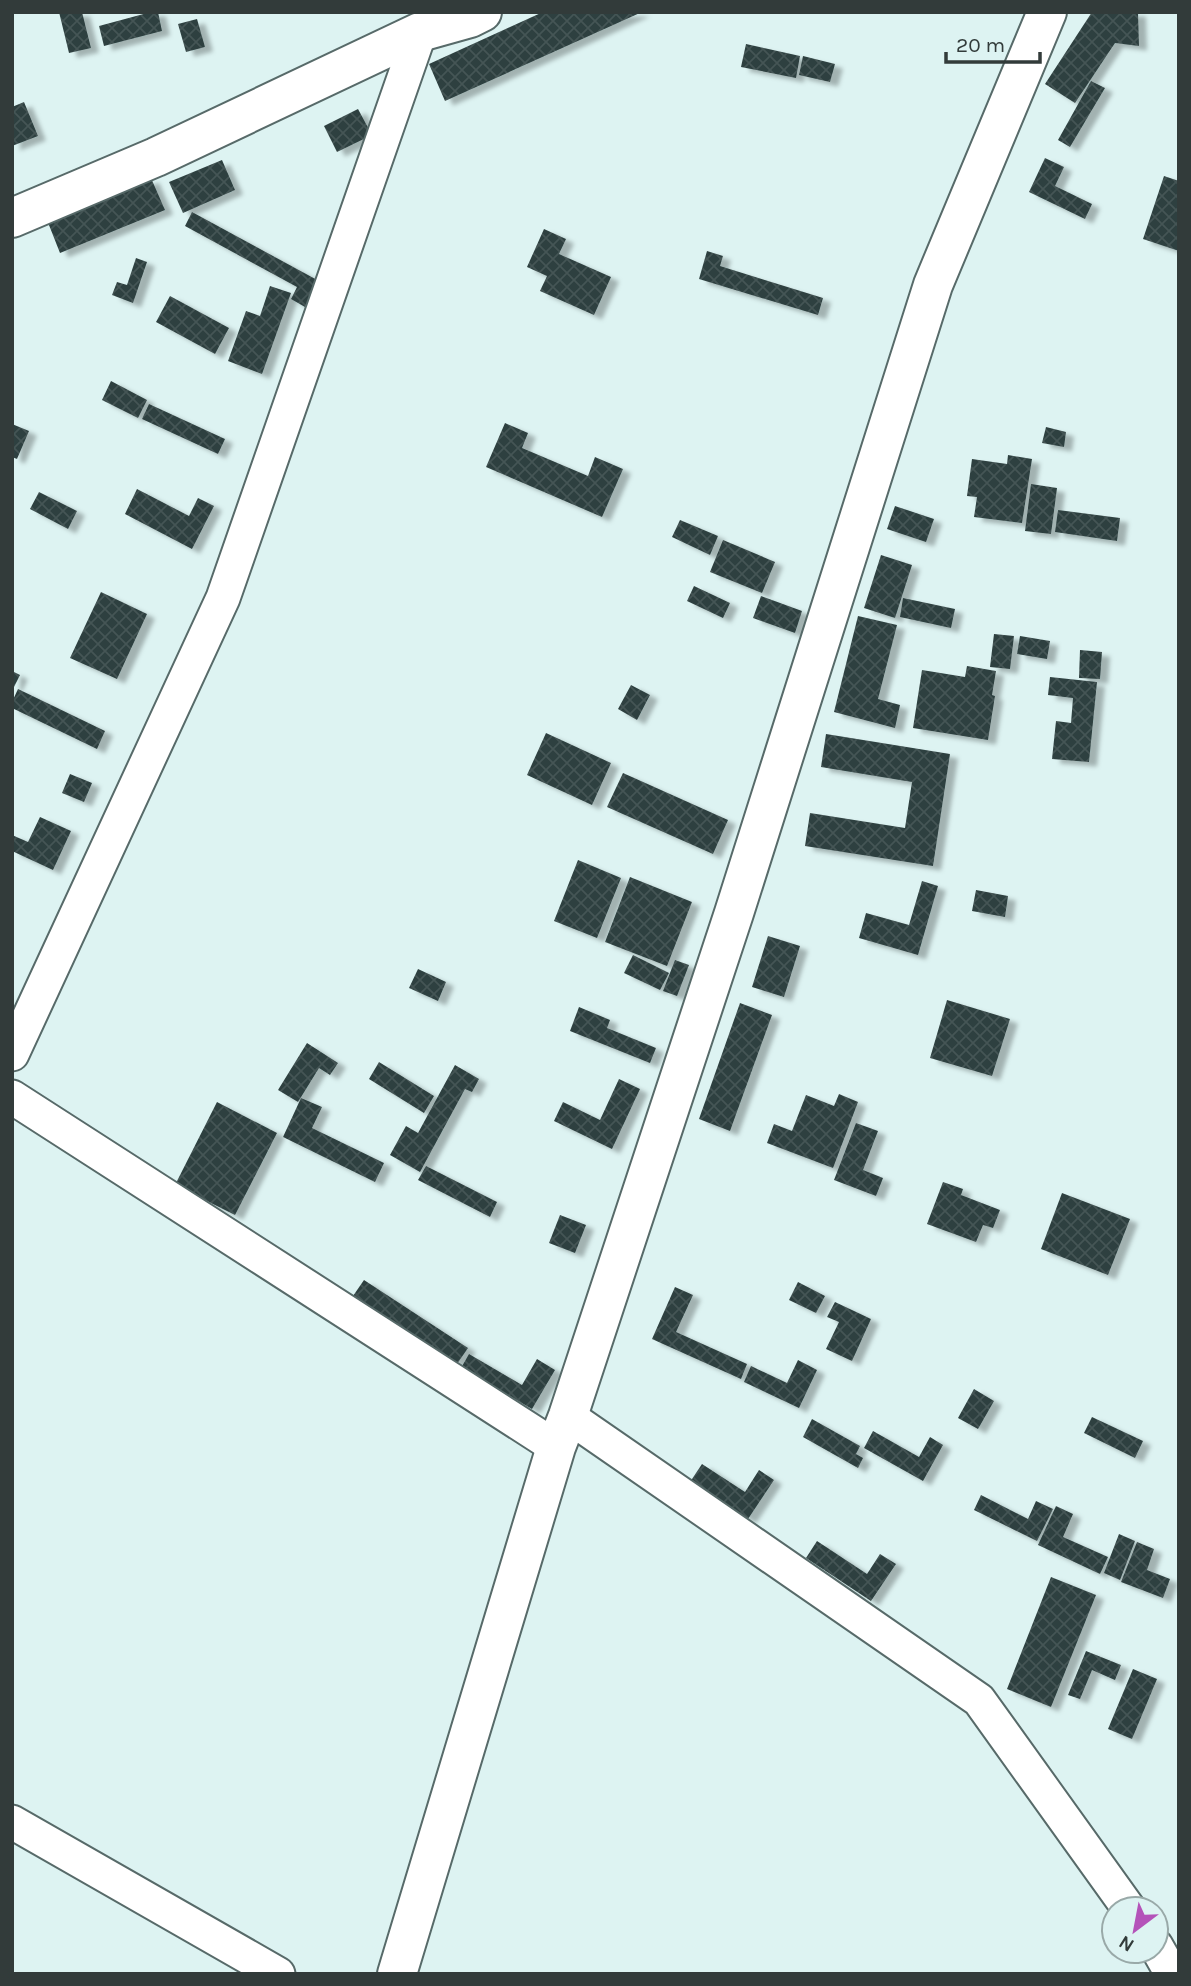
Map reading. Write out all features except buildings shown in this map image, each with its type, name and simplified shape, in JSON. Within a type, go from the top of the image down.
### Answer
[{"type":"street","points":[[397,1974],[562,1431],[734,913],[933,285],[1047,12]]},
{"type":"street","points":[[12,218],[156,157],[420,32],[474,14]]},
{"type":"street","points":[[12,1054],[223,598],[420,32]]},
{"type":"street","points":[[12,1097],[562,1431],[979,1700],[1119,1895]]},
{"type":"street","points":[[12,1822],[278,1974]]}]
